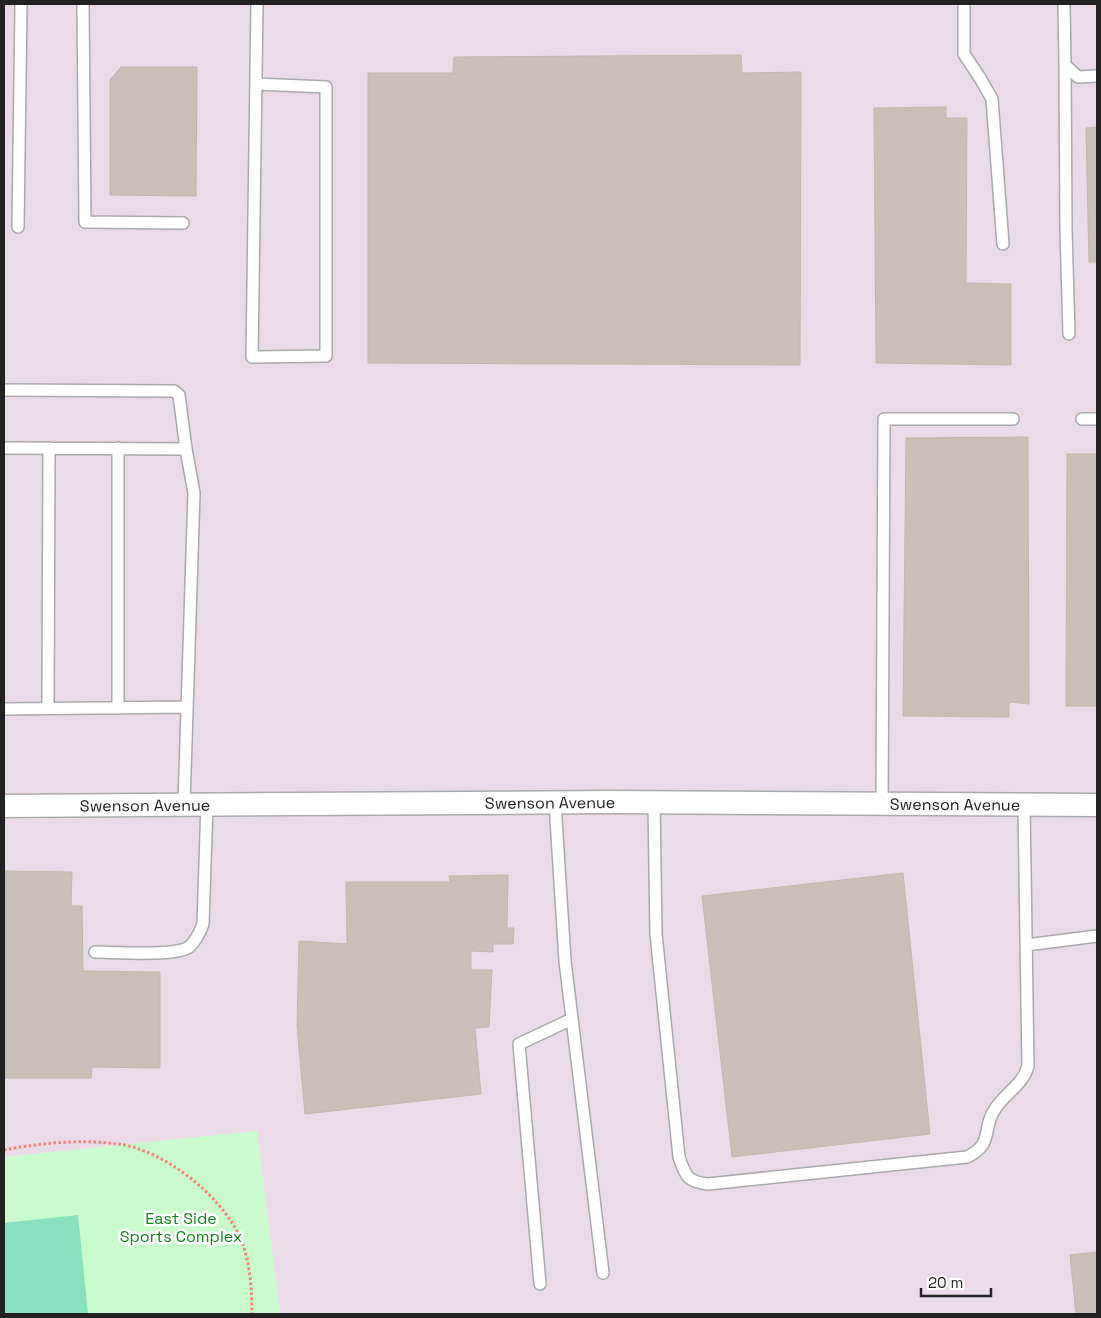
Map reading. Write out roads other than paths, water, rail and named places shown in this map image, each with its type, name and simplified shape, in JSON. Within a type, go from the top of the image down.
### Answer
[{"type":"street","name":"Swenson Avenue","points":[[4,806],[654,802],[1097,805]]},
{"type":"lane","points":[[18,227],[21,4]]},
{"type":"lane","points":[[83,4],[84,222],[183,223]]},
{"type":"lane","points":[[256,84],[326,86],[326,356],[252,357],[257,4]]},
{"type":"lane","points":[[964,4],[964,54],[992,100],[1003,244]]},
{"type":"lane","points":[[1064,4],[1069,334]]},
{"type":"lane","points":[[1065,65],[1078,78],[1097,76]]},
{"type":"lane","points":[[4,390],[174,390],[179,395],[194,493],[184,804]]},
{"type":"lane","points":[[882,804],[884,419],[1013,419]]},
{"type":"lane","points":[[1082,419],[1097,419]]},
{"type":"lane","points":[[4,448],[186,449]]},
{"type":"lane","points":[[48,708],[49,448]]},
{"type":"lane","points":[[118,448],[118,708]]},
{"type":"lane","points":[[4,709],[187,707]]},
{"type":"lane","points":[[654,802],[656,934],[679,1157],[683,1172],[690,1180],[698,1183],[722,1184],[967,1157],[976,1153],[986,1141],[994,1109],[1026,1074],[1028,1066],[1024,805]]},
{"type":"lane","points":[[555,803],[565,961],[602,1273]]},
{"type":"lane","points":[[95,952],[182,951],[190,946],[198,936],[203,924],[207,804]]},
{"type":"lane","points":[[1026,944],[1097,936]]},
{"type":"lane","points":[[540,1284],[519,1044],[572,1019]]},
{"type":"park label","name":"East Side Sports Complex","points":[[181,1227]]}]
